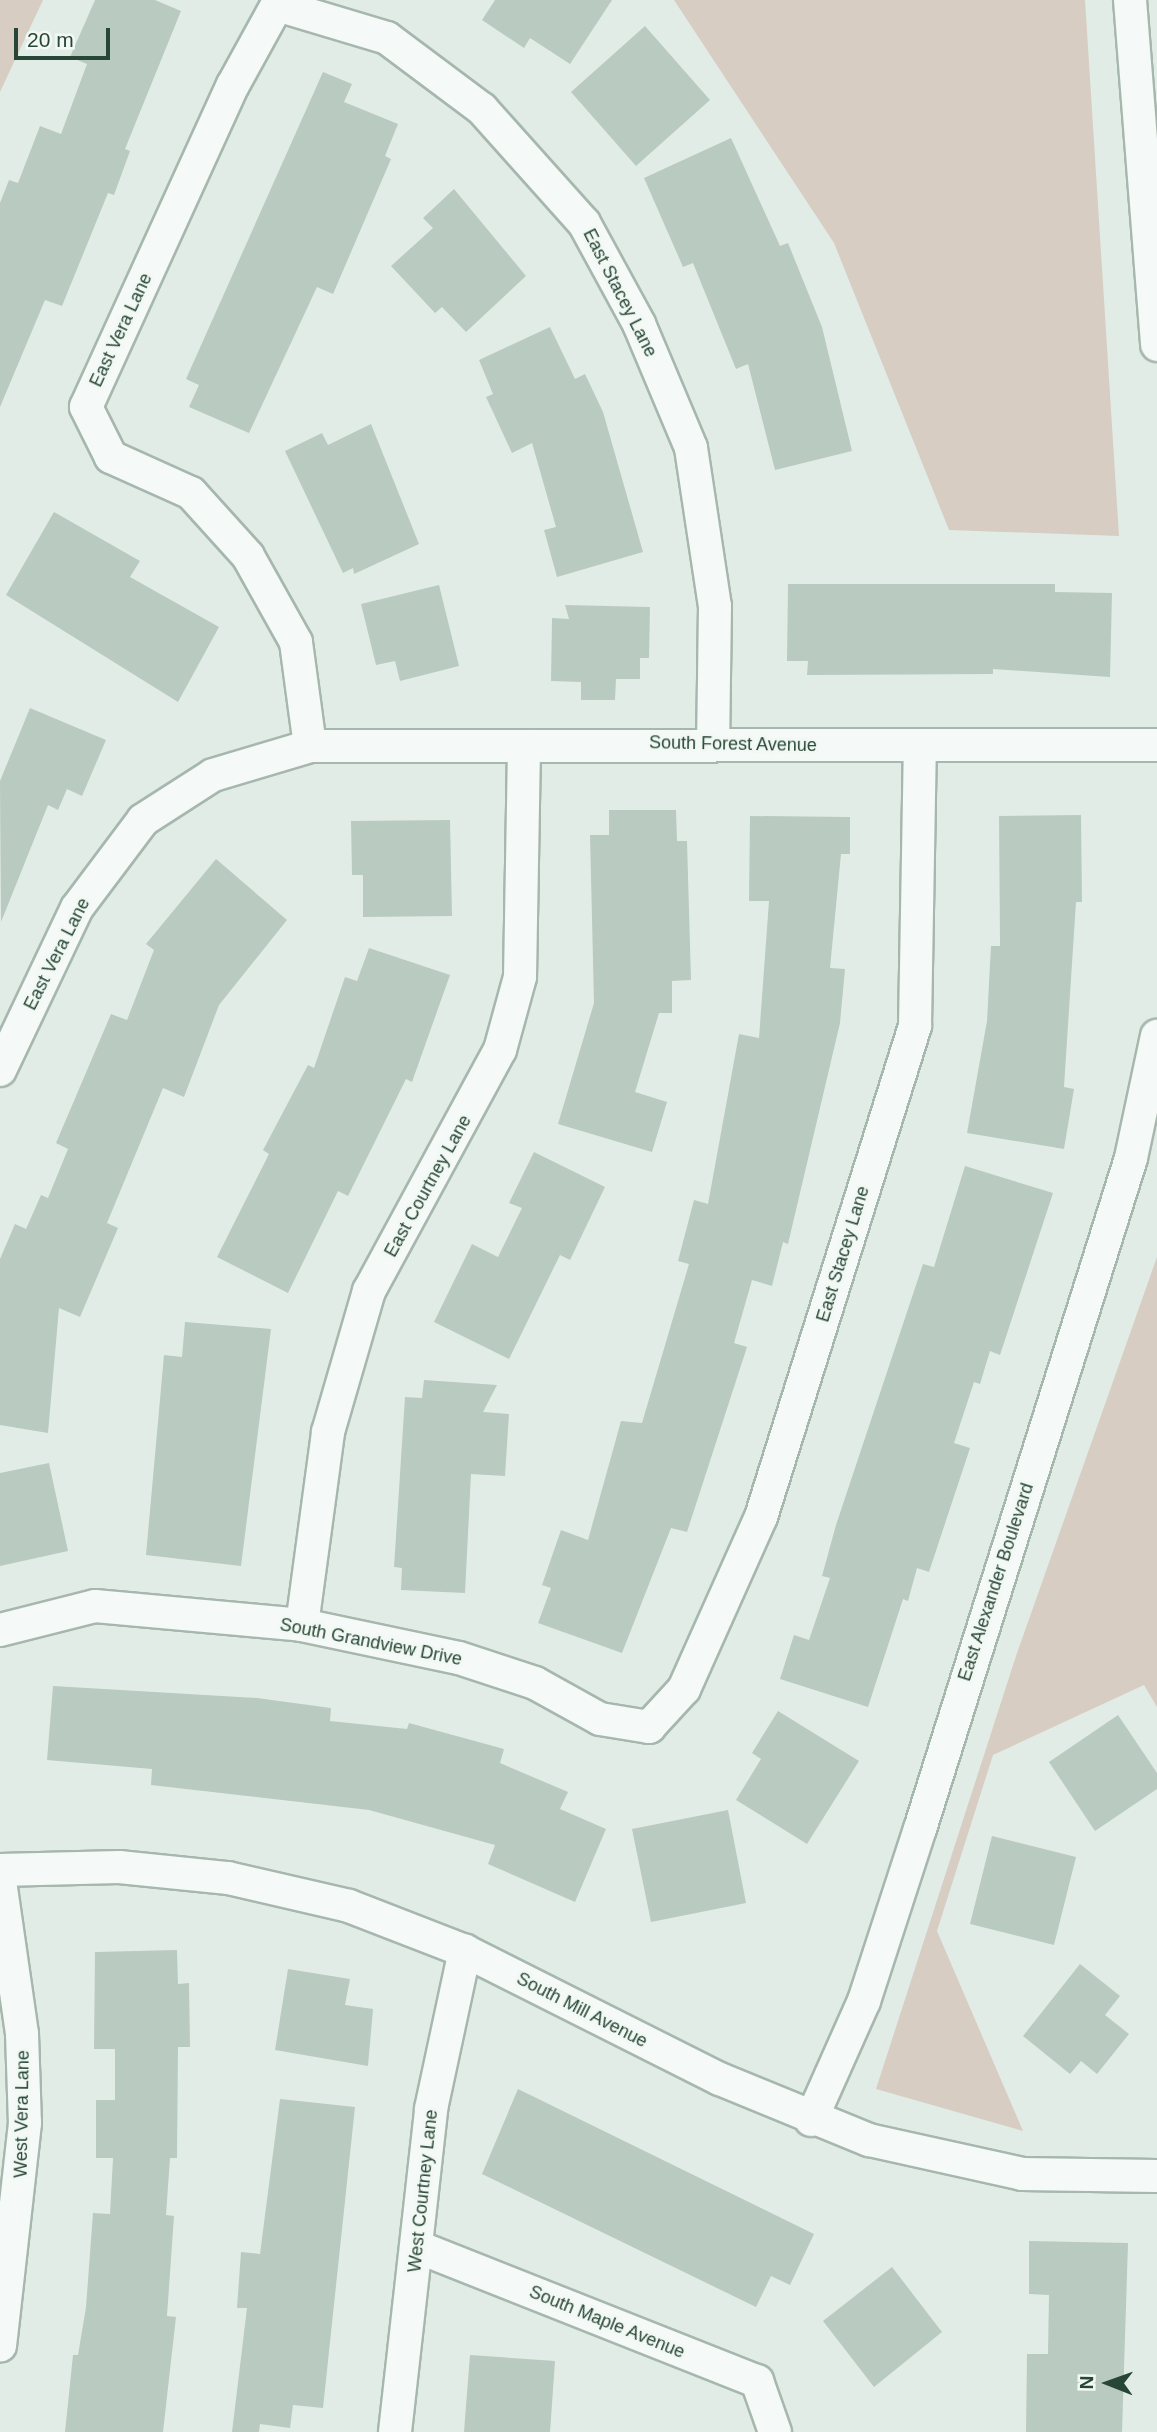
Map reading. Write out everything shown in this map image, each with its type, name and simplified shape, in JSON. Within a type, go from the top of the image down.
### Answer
[{"type":"street","points":[[1130,0],[1157,345]]},
{"type":"street","name":"East Stacey Lane","points":[[276,5],[387,38],[482,109],[584,223],[639,324],[691,448],[715,606],[713,741]]},
{"type":"street","name":"East Vera Lane","points":[[0,1070],[77,908],[143,820],[213,775],[310,746],[296,642],[248,556],[191,493],[111,457],[86,407],[233,85],[276,5]]},
{"type":"street","name":"South Forest Avenue","points":[[310,746],[524,746],[713,741],[920,749],[1157,745]]},
{"type":"street","name":"East Courtney Lane","points":[[302,1625],[328,1432],[369,1291],[500,1050],[520,977],[524,746]]},
{"type":"street","name":"East Stacey Lane","points":[[649,1727],[684,1689],[761,1517],[915,1026],[920,749]]},
{"type":"street","name":"East Alexander Boulevard","points":[[811,2120],[863,2001],[1144,1161],[1157,1036]]},
{"type":"street","name":"South Grandview Drive","points":[[0,1630],[95,1606],[302,1625],[458,1658],[535,1683],[600,1719],[649,1727]]},
{"type":"street","name":"South Mill Avenue","points":[[0,1870],[119,1867],[228,1878],[349,1906],[465,1951],[811,2120],[944,2161],[1021,2174],[1157,2176]]},
{"type":"street","name":"West Vera Lane","points":[[0,1881],[22,2034],[25,2123],[0,2346]]},
{"type":"street","name":"West Courtney Lane","points":[[395,2432],[418,2247],[431,2109],[465,1951]]},
{"type":"street","name":"South Maple Avenue","points":[[418,2247],[757,2381],[775,2426]]},
{"type":"shaded area","points":[[0,0],[43,0],[0,92]]},
{"type":"shaded area","points":[[674,0],[1085,0],[1119,536],[949,530],[834,243]]},
{"type":"shaded area","points":[[1157,1257],[1157,1707],[1144,1685],[993,1755],[937,1931],[1023,2131],[876,2089],[1016,1656]]},
{"type":"building","points":[[95,0],[155,0],[181,11],[125,149],[130,151],[114,195],[108,193],[62,306],[45,300],[0,407],[0,203],[9,180],[18,183],[40,126],[61,134],[87,64],[70,57]]},
{"type":"building","points":[[495,0],[612,0],[570,64],[530,38],[524,48],[482,20]]},
{"type":"building","points":[[645,26],[710,100],[636,166],[571,92]]},
{"type":"building","points":[[323,72],[352,84],[344,102],[398,124],[385,156],[391,159],[333,294],[317,287],[249,433],[189,407],[199,385],[186,379]]},
{"type":"building","points":[[731,138],[780,246],[788,243],[822,327],[852,451],[775,470],[748,364],[736,369],[693,263],[683,267],[644,178]]},
{"type":"building","points":[[454,189],[526,276],[466,332],[442,307],[435,313],[391,266],[433,228],[423,218]]},
{"type":"building","points":[[550,327],[575,379],[585,374],[603,412],[643,552],[557,577],[544,530],[556,527],[532,443],[512,453],[486,397],[493,394],[479,360]]},
{"type":"building","points":[[371,424],[419,544],[354,574],[353,568],[343,573],[285,451],[322,433],[328,445]]},
{"type":"building","points":[[54,512],[140,561],[130,577],[219,627],[178,702],[6,595]]},
{"type":"building","points":[[788,584],[1055,584],[1055,592],[1112,593],[1110,677],[993,669],[993,674],[807,675],[808,661],[787,661]]},
{"type":"building","points":[[439,585],[459,666],[400,681],[395,661],[376,665],[361,604]]},
{"type":"building","points":[[565,605],[650,607],[649,658],[640,658],[640,679],[616,679],[615,700],[581,700],[581,682],[551,681],[552,618],[569,619]]},
{"type":"building","points":[[30,708],[106,740],[82,796],[67,789],[58,810],[48,805],[1,922],[0,781]]},
{"type":"building","points":[[609,810],[676,810],[677,841],[687,841],[691,980],[672,981],[672,1013],[659,1013],[635,1092],[667,1102],[652,1152],[558,1124],[594,1003],[590,835],[609,835]]},
{"type":"building","points":[[1081,815],[1082,902],[1076,902],[1064,1087],[1074,1089],[1064,1149],[967,1133],[987,1021],[991,946],[1000,946],[999,816]]},
{"type":"building","points":[[750,816],[850,817],[850,854],[841,854],[830,968],[845,969],[840,1023],[788,1244],[783,1242],[772,1286],[752,1280],[734,1343],[747,1347],[687,1532],[671,1528],[622,1653],[538,1623],[551,1588],[542,1585],[561,1530],[588,1540],[621,1421],[642,1423],[689,1264],[678,1261],[694,1200],[708,1204],[739,1034],[759,1038],[769,901],[749,901]]},
{"type":"building","points":[[450,820],[452,916],[363,917],[363,875],[352,875],[351,821]]},
{"type":"building","points":[[216,859],[287,920],[219,1005],[184,1097],[163,1088],[107,1223],[118,1228],[80,1317],[59,1308],[48,1433],[0,1425],[0,1259],[15,1224],[26,1229],[41,1195],[48,1198],[68,1149],[56,1143],[111,1014],[127,1020],[154,950],[146,944]]},
{"type":"building","points":[[369,948],[450,975],[412,1082],[406,1079],[348,1196],[338,1191],[288,1293],[217,1257],[269,1154],[263,1150],[308,1065],[314,1068],[345,977],[357,981]]},
{"type":"building","points":[[534,1152],[605,1187],[570,1260],[560,1255],[509,1359],[434,1322],[472,1244],[498,1257],[522,1208],[509,1203]]},
{"type":"building","points":[[965,1166],[1053,1193],[1000,1355],[990,1351],[980,1384],[974,1382],[954,1443],[970,1448],[929,1572],[917,1568],[908,1601],[903,1599],[868,1707],[780,1679],[794,1635],[809,1640],[830,1578],[822,1576],[836,1525],[923,1264],[934,1267]]},
{"type":"building","points":[[185,1322],[271,1329],[241,1566],[146,1555],[164,1355],[182,1357]]},
{"type":"building","points":[[424,1380],[497,1385],[483,1412],[509,1414],[505,1476],[471,1474],[465,1593],[401,1590],[402,1568],[394,1567],[405,1397],[422,1398]]},
{"type":"building","points":[[49,1463],[68,1551],[0,1566],[0,1473]]},
{"type":"building","points":[[53,1686],[257,1698],[331,1708],[330,1721],[407,1729],[409,1723],[504,1749],[500,1763],[568,1792],[560,1809],[606,1829],[575,1902],[488,1864],[495,1845],[369,1810],[151,1785],[152,1769],[47,1760]]},
{"type":"building","points":[[778,1711],[859,1761],[807,1844],[736,1800],[761,1759],[752,1753]]},
{"type":"building","points":[[1118,1715],[1157,1773],[1157,1789],[1095,1831],[1049,1762]]},
{"type":"building","points":[[728,1810],[746,1903],[651,1922],[632,1829]]},
{"type":"building","points":[[992,1836],[1076,1857],[1054,1945],[970,1924]]},
{"type":"building","points":[[177,1950],[178,1984],[189,1983],[190,2047],[178,2047],[177,2158],[170,2158],[166,2215],[174,2216],[167,2316],[176,2317],[163,2432],[65,2432],[73,2355],[78,2355],[86,2307],[93,2213],[110,2214],[113,2158],[96,2158],[96,2100],[115,2100],[115,2049],[94,2049],[95,1952]]},
{"type":"building","points":[[1080,1964],[1120,1996],[1105,2015],[1129,2034],[1097,2074],[1081,2061],[1070,2074],[1023,2036]]},
{"type":"building","points":[[288,1969],[350,1979],[345,2005],[373,2009],[368,2066],[275,2050]]},
{"type":"building","points":[[518,2089],[814,2234],[790,2285],[771,2276],[756,2307],[482,2174]]},
{"type":"building","points":[[280,2099],[355,2107],[323,2408],[293,2405],[290,2428],[260,2424],[259,2432],[232,2432],[247,2308],[237,2308],[241,2252],[260,2254]]},
{"type":"building","points":[[1029,2241],[1128,2243],[1122,2432],[1026,2432],[1027,2354],[1048,2354],[1049,2295],[1029,2294]]},
{"type":"building","points":[[892,2267],[942,2332],[874,2387],[823,2321]]},
{"type":"building","points":[[470,2355],[555,2361],[550,2432],[464,2432]]}]
